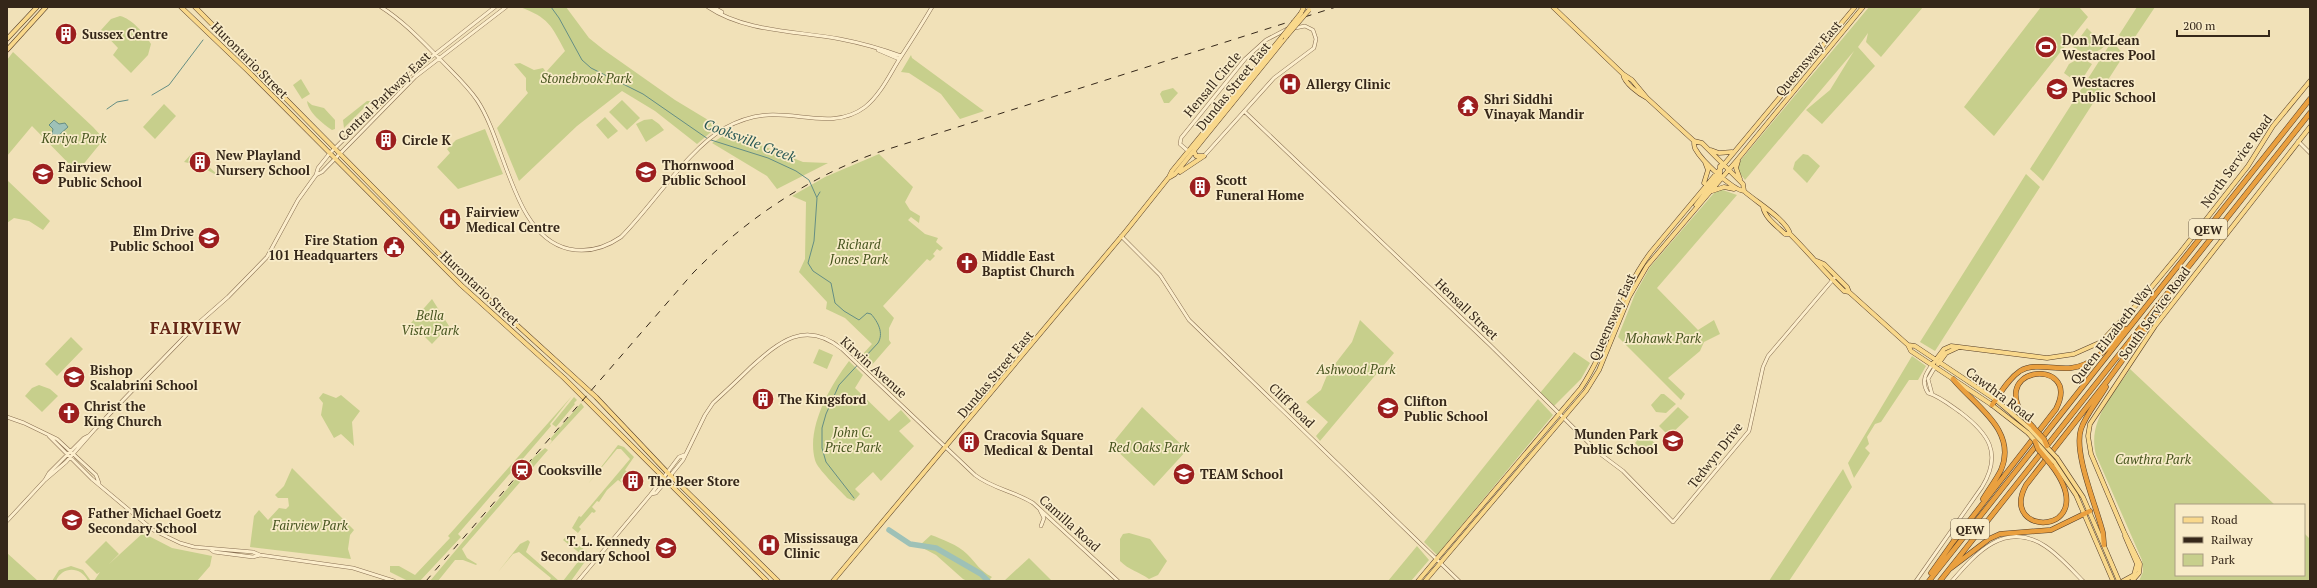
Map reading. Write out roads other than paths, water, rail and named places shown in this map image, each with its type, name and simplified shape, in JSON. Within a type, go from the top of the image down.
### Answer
[{"type":"highway","name":"Queen Elizabeth Way","points":[[1927,581],[2310,99]]},
{"type":"highway","name":"Queen Elizabeth Way","points":[[1940,581],[2178,282],[2310,113]]},
{"type":"highway","points":[[2035,441],[2038,449],[2055,462],[2062,481],[2066,503],[2063,512],[2056,520],[2046,524],[2037,522],[2026,516],[2023,510],[2021,498],[2023,491],[2114,372],[2178,282]]},
{"type":"highway","points":[[1992,405],[2010,381],[2025,369],[2037,367],[2073,368],[2090,362],[2137,318]]},
{"type":"highway","points":[[2104,545],[2103,533],[2080,454],[2079,437],[2086,418],[2114,372]]},
{"type":"highway","points":[[1927,581],[1972,517],[2059,404],[2060,391],[2058,383],[2050,376],[2043,373],[2033,374],[2024,378],[2018,386],[2016,394],[2020,410],[2030,430],[2044,439],[2047,446]]},
{"type":"highway","points":[[1953,379],[1988,414],[1995,424],[2003,441],[2001,469],[1972,517]]},
{"type":"highway","points":[[1949,569],[1958,564],[1989,539],[2000,534],[2051,530],[2087,513]]},
{"type":"main road","points":[[7,39],[37,7]]},
{"type":"main road","points":[[7,50],[46,7]]},
{"type":"main road","name":"Hurontario Street","points":[[181,7],[330,153],[461,285],[564,378],[767,581]]},
{"type":"main road","name":"Hurontario Street","points":[[195,7],[459,273],[596,397],[668,474],[778,581]]},
{"type":"main road","name":"Dundas Street East","points":[[833,581],[1121,236],[1169,177],[1172,170],[1301,13],[1304,7]]},
{"type":"main road","points":[[1553,7],[1623,74],[1632,80],[1647,98],[1694,141],[1702,143],[1721,165],[1741,181]]},
{"type":"main road","name":"Queensway East","points":[[1425,581],[1564,419],[1586,391],[1599,370],[1634,287],[1647,266],[1710,192],[1719,174],[1721,165],[1855,7]]},
{"type":"main road","name":"Queensway East","points":[[1418,581],[1560,415],[1594,368],[1627,289],[1638,268],[1701,190],[1719,174],[1729,170],[1864,7]]},
{"type":"main road","name":"Dundas Street East","points":[[1169,177],[1175,174],[1310,8]]},
{"type":"main road","name":"North Service Road","points":[[1934,366],[1947,347],[1959,347],[2047,358],[2062,358],[2078,353],[2101,342],[2141,300],[2179,254],[2248,166],[2273,126],[2310,81]]},
{"type":"main road","name":"South Service Road","points":[[2123,581],[2134,575],[2137,567],[2091,454],[2088,436],[2090,424],[2155,326],[2310,127]]},
{"type":"main road","points":[[1694,141],[1695,149],[1737,191]]},
{"type":"main road","points":[[1707,148],[1719,153],[1732,152]]},
{"type":"main road","points":[[1194,151],[1197,157],[1204,156]]},
{"type":"main road","points":[[1175,174],[1204,156]]},
{"type":"main road","points":[[1701,190],[1708,170],[1702,156]]},
{"type":"main road","points":[[1710,192],[1724,187],[1737,191],[1744,191],[1737,172],[1738,159]]},
{"type":"main road","points":[[1667,241],[1719,174]]},
{"type":"main road","name":"Cawthra Road","points":[[1744,191],[1763,207],[1769,209],[1789,229],[1790,234],[1817,261],[1824,264],[1847,287],[1849,292],[1908,345],[1911,351],[2030,430]]},
{"type":"main road","name":"Cawthra Road","points":[[1763,207],[1764,213],[1785,234],[1790,234]]},
{"type":"main road","name":"Cawthra Road","points":[[1817,261],[1820,268],[1832,280],[1844,291],[1849,292]]},
{"type":"main road","name":"Cawthra Road","points":[[1908,345],[1914,346],[1996,400],[2030,430],[2035,441]]},
{"type":"main road","points":[[2047,446],[2055,462],[2069,482],[2087,513],[2104,545],[2119,581]]},
{"type":"main road","points":[[2087,513],[2113,581]]},
{"type":"main road","name":"South Service Road","points":[[2124,532],[2140,564],[2139,573],[2132,581]]},
{"type":"street","points":[[381,7],[408,26],[478,101],[532,226],[542,236],[563,248],[579,251],[594,250],[621,237],[703,144],[738,122],[758,117],[777,115],[835,119],[853,114],[865,107],[876,96],[932,7]]},
{"type":"street","name":"Central Parkway East","points":[[316,175],[318,168],[330,153],[411,73],[495,7]]},
{"type":"street","name":"Central Parkway East","points":[[316,175],[322,172],[339,152],[415,77],[506,7]]},
{"type":"street","points":[[708,7],[734,19],[754,25],[849,41],[900,58]]},
{"type":"street","points":[[713,7],[734,19]]},
{"type":"street","name":"Hensall Circle","points":[[1188,151],[1180,144],[1182,138],[1254,51],[1266,40],[1290,28],[1303,26],[1312,29],[1316,39],[1314,48],[1274,78],[1204,156]]},
{"type":"street","name":"Hensall Street","points":[[1245,112],[1494,349],[1564,419],[1602,455],[1621,469],[1673,522]]},
{"type":"street","points":[[361,122],[365,126]]},
{"type":"street","points":[[2298,141],[2310,153]]},
{"type":"street","points":[[46,480],[49,473],[88,436],[192,329],[228,297],[267,257],[298,200],[316,175]]},
{"type":"street","name":"Cliff Road","points":[[1121,236],[1160,275],[1189,320],[1459,581]]},
{"type":"street","name":"Tedwyn Drive","points":[[1673,522],[1749,431],[1763,367],[1768,356],[1836,276]]},
{"type":"street","name":"Kirwin Avenue","points":[[578,581],[668,474],[683,460],[684,455],[710,406],[778,344],[798,336],[813,336],[838,345],[946,447]]},
{"type":"street","name":"North Service Road","points":[[1916,581],[1982,487],[1988,477],[1992,462],[1990,447],[1982,431],[1956,410],[1925,389],[1924,381],[1934,366]]},
{"type":"street","points":[[7,417],[36,428],[57,439],[96,475],[99,483]]},
{"type":"street","points":[[49,436],[92,479],[99,483],[153,530],[180,543],[210,549],[215,547],[253,552],[260,555],[353,568],[394,581]]},
{"type":"street","points":[[7,521],[46,480],[74,454],[88,436]]},
{"type":"street","name":"Camilla Road","points":[[946,447],[984,482],[1033,503],[1118,581]]},
{"type":"street","points":[[1033,503],[1043,515],[1041,526]]},
{"type":"street","points":[[1952,581],[1983,548],[1994,542],[2012,537],[2036,541],[2045,546],[2083,581]]},
{"type":"water","points":[[54,120],[59,124],[65,123],[68,127],[59,135],[64,139],[63,142],[53,140],[57,139],[52,134],[53,129],[49,125]]},
{"type":"waterway","name":"Cooksville Creek","points":[[551,7],[559,18],[582,60],[591,68],[643,94],[708,139]]},
{"type":"waterway","points":[[152,95],[169,85],[203,40]]},
{"type":"waterway","points":[[107,109],[117,102],[128,100]]},
{"type":"waterway","name":"Cooksville Creek","points":[[711,140],[768,158],[796,171],[809,180],[817,198],[814,241],[808,263],[813,271],[831,283],[835,303],[844,311],[859,320],[867,313],[871,314],[876,320],[880,332],[880,339],[839,385],[826,414],[822,428],[822,448],[826,462],[854,498]]},
{"type":"waterway","name":"Cooksville Creek","points":[[817,197],[820,192]]},
{"type":"waterway","name":"Cooksville Creek","points":[[889,530],[910,544],[936,548],[981,574],[988,581]]},
{"type":"railway","points":[[426,581],[693,273],[734,235],[778,202],[825,175],[876,153],[1336,7]]},
{"type":"place","name":"Sussex Centre","points":[[66,34]]},
{"type":"place","name":"Don McLean Westacres Pool","points":[[2046,47]]},
{"type":"place","name":"Allergy Clinic","points":[[1290,84]]},
{"type":"place","name":"Westacres Public School","points":[[2057,89]]},
{"type":"place","name":"Shri Siddhi Vinayak Mandir","points":[[1468,106]]},
{"type":"place","name":"Circle K","points":[[386,140]]},
{"type":"place","name":"New Playland Nursery School","points":[[200,162]]},
{"type":"place","name":"Thornwood Public School","points":[[646,172]]},
{"type":"place","name":"Fairview Public School","points":[[43,174]]},
{"type":"place","name":"Scott Funeral Home","points":[[1200,187]]},
{"type":"place","name":"Fairview Medical Centre","points":[[450,219]]},
{"type":"place","name":"Elm Drive Public School","points":[[209,238]]},
{"type":"place","name":"Fire Station 101 Headquarters","points":[[394,247]]},
{"type":"place","name":"Middle East Baptist Church","points":[[967,263]]},
{"type":"place","name":"Bishop Scalabrini School","points":[[74,377]]},
{"type":"place","name":"The Kingsford","points":[[763,399]]},
{"type":"place","name":"Clifton Public School","points":[[1388,408]]},
{"type":"place","name":"Christ the King Church","points":[[69,413]]},
{"type":"place","name":"Munden Park Public School","points":[[1673,441]]},
{"type":"place","name":"Cracovia Square Medical & Dental","points":[[969,442]]},
{"type":"place","name":"Cooksville","points":[[522,470]]},
{"type":"place","name":"TEAM School","points":[[1184,474]]},
{"type":"place","name":"The Beer Store","points":[[633,481]]},
{"type":"place","name":"Father Michael Goetz Secondary School","points":[[72,520]]},
{"type":"place","name":"Mississauga Clinic","points":[[769,545]]},
{"type":"place","name":"T. L. Kennedy Secondary School","points":[[666,548]]},
{"type":"district","name":"FAIRVIEW","points":[[196,327]]},
{"type":"park label","name":"Stonebrook Park","points":[[586,78]]},
{"type":"park label","name":"Kariya Park","points":[[74,138]]},
{"type":"park label","name":"Richard Jones Park","points":[[859,252]]},
{"type":"park label","name":"Bella Vista Park","points":[[430,322]]},
{"type":"park label","name":"Mohawk Park","points":[[1663,338]]},
{"type":"park label","name":"Ashwood Park","points":[[1356,369]]},
{"type":"park label","name":"John C. Price Park","points":[[853,440]]},
{"type":"park label","name":"Red Oaks Park","points":[[1149,447]]},
{"type":"park label","name":"Cawthra Park","points":[[2153,459]]},
{"type":"park label","name":"Fairview Park","points":[[310,525]]}]
